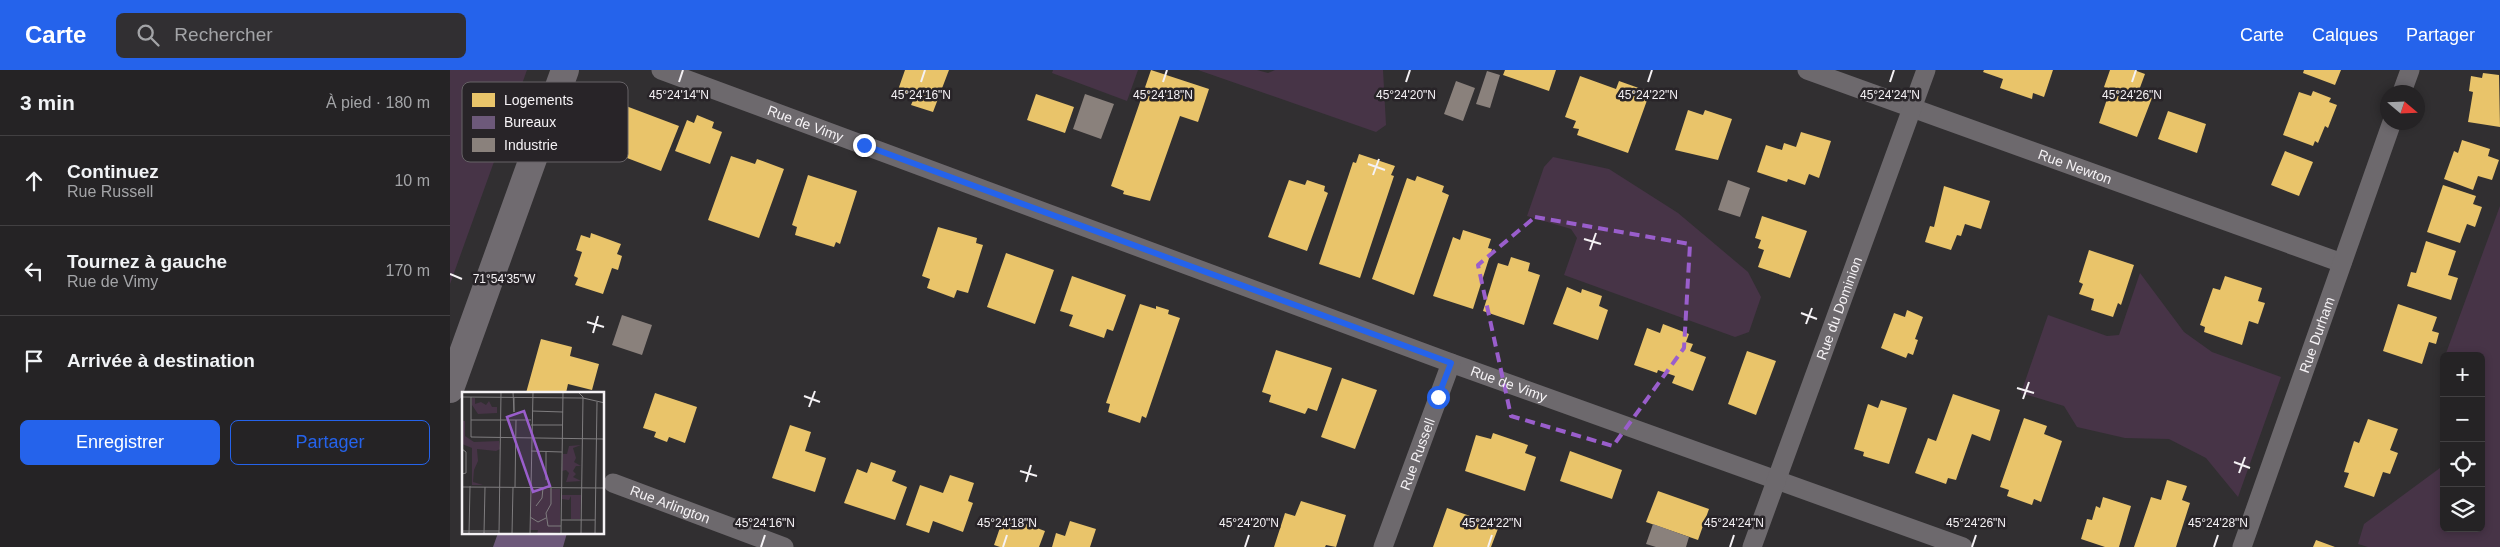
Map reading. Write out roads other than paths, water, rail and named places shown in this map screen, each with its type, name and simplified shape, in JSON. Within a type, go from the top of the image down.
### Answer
[{"type":"main road","points":[[561,82],[565,70]]},
{"type":"main road","points":[[450,388],[532,162]]},
{"type":"street","name":"Rue de Vimy","points":[[661,70],[1451,363],[1963,547]]},
{"type":"street","name":"Rue Newton","points":[[1807,70],[2342,262]]},
{"type":"street","name":"Rue du Dominion","points":[[1752,547],[1926,70]]},
{"type":"street","points":[[2405,85],[2410,70]]},
{"type":"street","name":"Rue Durham","points":[[2242,547],[2389,130]]},
{"type":"street","name":"Rue Russell","points":[[1383,547],[1451,363]]},
{"type":"street","name":"Rue Arlington","points":[[613,483],[784,547]]}]
